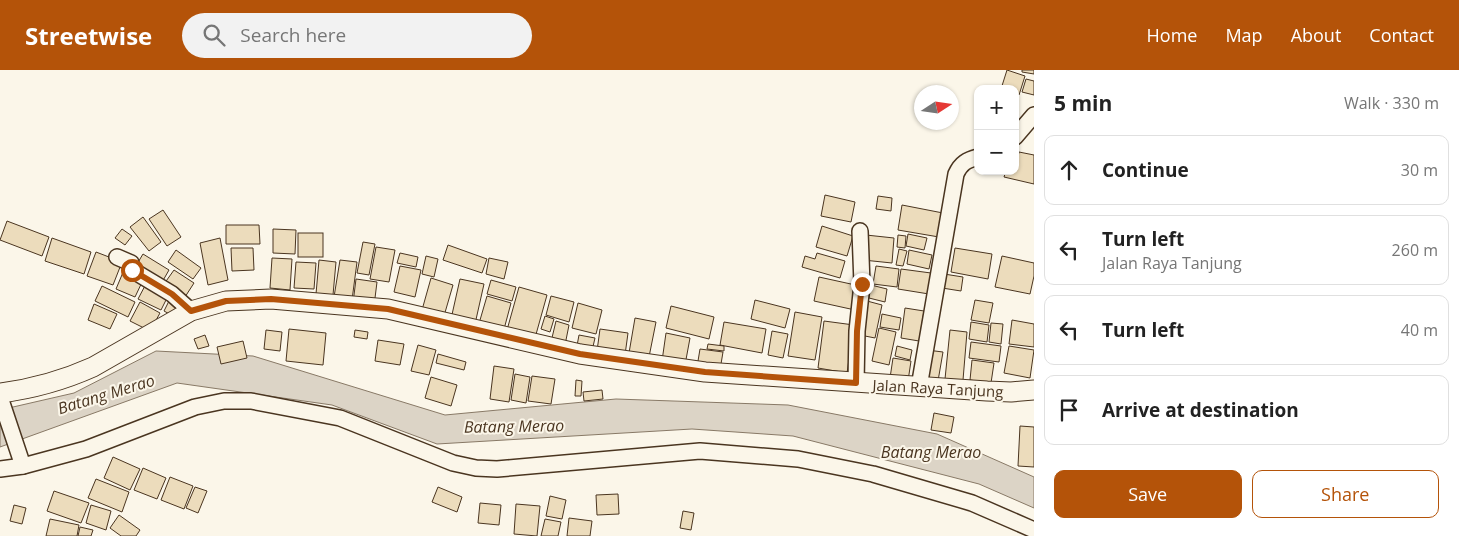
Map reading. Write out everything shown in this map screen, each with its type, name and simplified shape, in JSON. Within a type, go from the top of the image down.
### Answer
[{"type":"street","points":[[1019,132],[1034,115]]},
{"type":"street","points":[[919,387],[956,174],[960,165],[974,158]]},
{"type":"street","points":[[856,383],[857,331],[862,284],[860,230]]},
{"type":"street","points":[[117,257],[131,263],[132,270],[172,294],[191,311]]},
{"type":"street","name":"Jalan Raya Tanjung","points":[[1,399],[17,391],[61,380],[93,367],[191,311],[226,301],[271,299],[388,309],[580,354],[705,372],[919,387],[1011,392],[1034,390]]},
{"type":"street","points":[[1,399],[21,461]]},
{"type":"street","points":[[0,469],[21,461],[86,449],[195,408],[224,401],[251,401],[340,418],[453,463],[476,468],[497,469],[700,451],[798,459],[873,474],[972,502],[1034,530]]},
{"type":"water","name":"Batang Merao","points":[[156,351],[253,356],[445,415],[616,399],[788,405],[937,434],[1034,477],[1034,508],[979,484],[793,436],[692,429],[437,444],[332,405],[177,383],[0,447],[0,410],[74,393]]},
{"type":"building","points":[[1007,70],[1025,76],[1019,95],[1019,85],[1002,85]]},
{"type":"building","points":[[1022,70],[1034,70],[1034,74],[1022,72]]},
{"type":"building","points":[[1026,79],[1034,81],[1034,95],[1022,92]]},
{"type":"building","points":[[1019,152],[1034,155],[1034,184],[1004,177],[1005,175],[1019,175]]},
{"type":"building","points":[[825,195],[855,202],[851,222],[821,216]]},
{"type":"building","points":[[878,196],[892,198],[891,211],[876,209]]},
{"type":"building","points":[[902,205],[943,213],[939,237],[898,230]]},
{"type":"building","points":[[163,210],[181,237],[167,246],[149,219]]},
{"type":"building","points":[[143,217],[161,242],[149,251],[130,227]]},
{"type":"building","points":[[7,221],[49,237],[42,256],[0,240]]},
{"type":"building","points":[[226,225],[259,225],[260,244],[226,244]]},
{"type":"building","points":[[822,226],[853,236],[847,256],[816,247]]},
{"type":"building","points":[[122,229],[132,236],[125,245],[115,238]]},
{"type":"building","points":[[273,229],[296,230],[295,254],[273,253]]},
{"type":"building","points":[[298,233],[323,233],[323,257],[298,257]]},
{"type":"building","points":[[908,234],[927,238],[924,250],[906,246]]},
{"type":"building","points":[[866,235],[894,238],[892,263],[863,260]]},
{"type":"building","points":[[898,235],[906,236],[905,248],[897,247]]},
{"type":"building","points":[[52,238],[91,252],[84,274],[45,261]]},
{"type":"building","points":[[220,238],[228,280],[208,285],[200,243]]},
{"type":"building","points":[[363,242],[375,244],[369,275],[357,273]]},
{"type":"building","points":[[448,245],[487,259],[482,273],[443,260]]},
{"type":"building","points":[[376,247],[395,250],[389,282],[370,279]]},
{"type":"building","points":[[231,248],[253,248],[254,270],[232,271]]},
{"type":"building","points":[[955,248],[992,254],[988,279],[951,272]]},
{"type":"building","points":[[899,249],[907,251],[903,266],[896,265]]},
{"type":"building","points":[[176,250],[201,268],[193,279],[168,262]]},
{"type":"building","points":[[909,250],[932,255],[929,269],[907,264]]},
{"type":"building","points":[[96,252],[122,262],[113,285],[87,276]]},
{"type":"building","points":[[400,253],[418,257],[416,267],[397,263]]},
{"type":"building","points":[[817,253],[845,261],[840,278],[802,267],[805,256],[815,259]]},
{"type":"building","points":[[143,254],[169,270],[161,284],[134,269]]},
{"type":"building","points":[[426,256],[438,259],[434,277],[422,274]]},
{"type":"building","points":[[1002,256],[1034,263],[1034,276],[1030,294],[995,287]]},
{"type":"building","points":[[272,258],[292,259],[290,290],[270,288]]},
{"type":"building","points":[[489,258],[508,262],[504,279],[486,274]]},
{"type":"building","points":[[319,260],[336,262],[333,295],[316,294]]},
{"type":"building","points":[[340,260],[357,262],[352,300],[334,297]]},
{"type":"building","points":[[296,262],[316,263],[314,289],[294,288]]},
{"type":"building","points":[[400,266],[421,270],[415,297],[394,292]]},
{"type":"building","points":[[876,266],[899,269],[897,287],[873,284]]},
{"type":"building","points":[[901,269],[931,273],[929,294],[898,289]]},
{"type":"building","points":[[124,270],[144,278],[135,297],[116,289]]},
{"type":"building","points":[[174,270],[194,283],[185,297],[164,284]]},
{"type":"building","points":[[944,274],[963,277],[961,291],[942,288]]},
{"type":"building","points":[[819,277],[860,286],[855,310],[814,301]]},
{"type":"building","points":[[431,278],[453,285],[444,316],[422,310]]},
{"type":"building","points":[[356,279],[377,282],[374,306],[353,303]]},
{"type":"building","points":[[460,279],[484,284],[475,324],[451,319]]},
{"type":"building","points":[[491,280],[516,287],[512,301],[487,294]]},
{"type":"building","points":[[147,282],[169,294],[161,310],[138,299]]},
{"type":"building","points":[[871,285],[887,289],[885,302],[869,298]]},
{"type":"building","points":[[102,286],[135,302],[128,317],[95,301]]},
{"type":"building","points":[[519,287],[547,295],[535,338],[507,330]]},
{"type":"building","points":[[487,296],[511,303],[503,333],[478,327]]},
{"type":"building","points":[[551,296],[574,302],[569,322],[546,315]]},
{"type":"building","points":[[171,297],[180,301],[173,316],[164,311]]},
{"type":"building","points":[[755,300],[790,309],[785,328],[751,319]]},
{"type":"building","points":[[975,300],[993,303],[989,323],[971,320]]},
{"type":"building","points":[[867,301],[882,305],[875,338],[860,335]]},
{"type":"building","points":[[140,302],[160,313],[150,331],[130,321]]},
{"type":"building","points":[[578,303],[602,310],[596,334],[572,328]]},
{"type":"building","points":[[94,304],[117,314],[110,329],[88,320]]},
{"type":"building","points":[[671,306],[714,317],[709,339],[666,328]]},
{"type":"building","points":[[905,308],[924,311],[919,341],[901,338]]},
{"type":"building","points":[[795,312],[822,317],[815,360],[788,356]]},
{"type":"building","points":[[882,314],[901,318],[899,330],[880,327]]},
{"type":"building","points":[[545,316],[554,319],[550,332],[541,329]]},
{"type":"building","points":[[635,318],[656,322],[649,357],[629,353]]},
{"type":"building","points":[[1012,320],[1034,324],[1034,347],[1009,344]]},
{"type":"building","points":[[556,321],[569,325],[565,345],[551,342]]},
{"type":"building","points":[[824,321],[854,325],[847,373],[818,368]]},
{"type":"building","points":[[724,322],[766,329],[762,353],[720,345]]},
{"type":"building","points":[[971,322],[989,325],[987,342],[969,339]]},
{"type":"building","points":[[991,323],[1003,324],[1001,344],[989,342]]},
{"type":"building","points":[[879,328],[896,332],[889,365],[872,361]]},
{"type":"building","points":[[289,329],[326,333],[323,365],[286,361]]},
{"type":"building","points":[[600,329],[628,333],[625,355],[597,351]]},
{"type":"building","points":[[266,330],[282,332],[280,351],[264,349]]},
{"type":"building","points":[[355,330],[368,332],[367,339],[354,337]]},
{"type":"building","points":[[950,330],[967,332],[963,380],[945,379]]},
{"type":"building","points":[[772,331],[788,334],[783,358],[768,355]]},
{"type":"building","points":[[666,333],[690,338],[685,365],[662,361]]},
{"type":"building","points":[[205,335],[209,346],[198,349],[194,339]]},
{"type":"building","points":[[579,335],[595,338],[591,355],[576,351]]},
{"type":"building","points":[[378,340],[404,344],[400,365],[375,361]]},
{"type":"building","points":[[243,341],[247,358],[221,364],[217,347]]},
{"type":"building","points":[[971,342],[1001,346],[999,362],[969,358]]},
{"type":"building","points":[[708,344],[724,346],[724,351],[707,349]]},
{"type":"building","points":[[418,345],[436,350],[429,375],[411,371]]},
{"type":"building","points":[[897,346],[912,350],[910,360],[895,356]]},
{"type":"building","points":[[1009,346],[1034,350],[1030,378],[1004,373]]},
{"type":"building","points":[[700,349],[723,352],[720,370],[697,367]]},
{"type":"building","points":[[927,350],[943,352],[938,381],[922,378]]},
{"type":"building","points":[[438,354],[466,362],[464,370],[436,363]]},
{"type":"building","points":[[893,358],[911,361],[908,381],[890,378]]},
{"type":"building","points":[[972,360],[994,363],[991,383],[970,380]]},
{"type":"building","points":[[494,366],[514,369],[509,402],[490,399]]},
{"type":"building","points":[[515,374],[530,377],[526,403],[511,400]]},
{"type":"building","points":[[532,376],[555,379],[551,404],[528,401]]},
{"type":"building","points":[[431,377],[457,385],[451,406],[425,398]]},
{"type":"building","points":[[576,380],[582,381],[581,396],[575,396]]},
{"type":"building","points":[[602,390],[603,399],[584,401],[583,392]]},
{"type":"building","points":[[934,413],[954,417],[951,433],[931,430]]},
{"type":"building","points":[[1020,426],[1034,427],[1034,467],[1018,466]]},
{"type":"building","points":[[113,457],[140,469],[130,490],[104,478]]},
{"type":"building","points":[[143,468],[166,478],[157,499],[134,490]]},
{"type":"building","points":[[170,477],[193,486],[184,509],[161,500]]},
{"type":"building","points":[[96,479],[129,492],[122,512],[88,498]]},
{"type":"building","points":[[195,487],[207,491],[198,513],[186,508]]},
{"type":"building","points":[[438,487],[462,497],[457,512],[432,502]]},
{"type":"building","points":[[54,491],[89,503],[81,523],[47,511]]},
{"type":"building","points":[[618,494],[619,514],[597,515],[596,495]]},
{"type":"building","points":[[550,496],[566,500],[562,519],[546,516]]},
{"type":"building","points":[[480,503],[501,505],[499,525],[478,523]]},
{"type":"building","points":[[516,504],[540,506],[537,536],[514,534]]},
{"type":"building","points":[[14,505],[26,508],[22,524],[10,521]]},
{"type":"building","points":[[91,505],[111,511],[106,530],[86,523]]},
{"type":"building","points":[[683,511],[694,513],[691,530],[680,528]]},
{"type":"building","points":[[119,515],[140,530],[136,536],[121,536],[110,528]]},
{"type":"building","points":[[569,518],[592,521],[590,536],[567,536]]},
{"type":"building","points":[[50,519],[79,525],[77,536],[46,536]]},
{"type":"building","points":[[545,519],[561,522],[558,536],[541,536]]},
{"type":"building","points":[[80,527],[93,530],[91,536],[78,536]]},
{"type":"route","points":[[132,270],[172,294],[191,311],[226,301],[271,299],[388,309],[580,354],[705,372],[856,383],[857,331],[862,284]]}]
